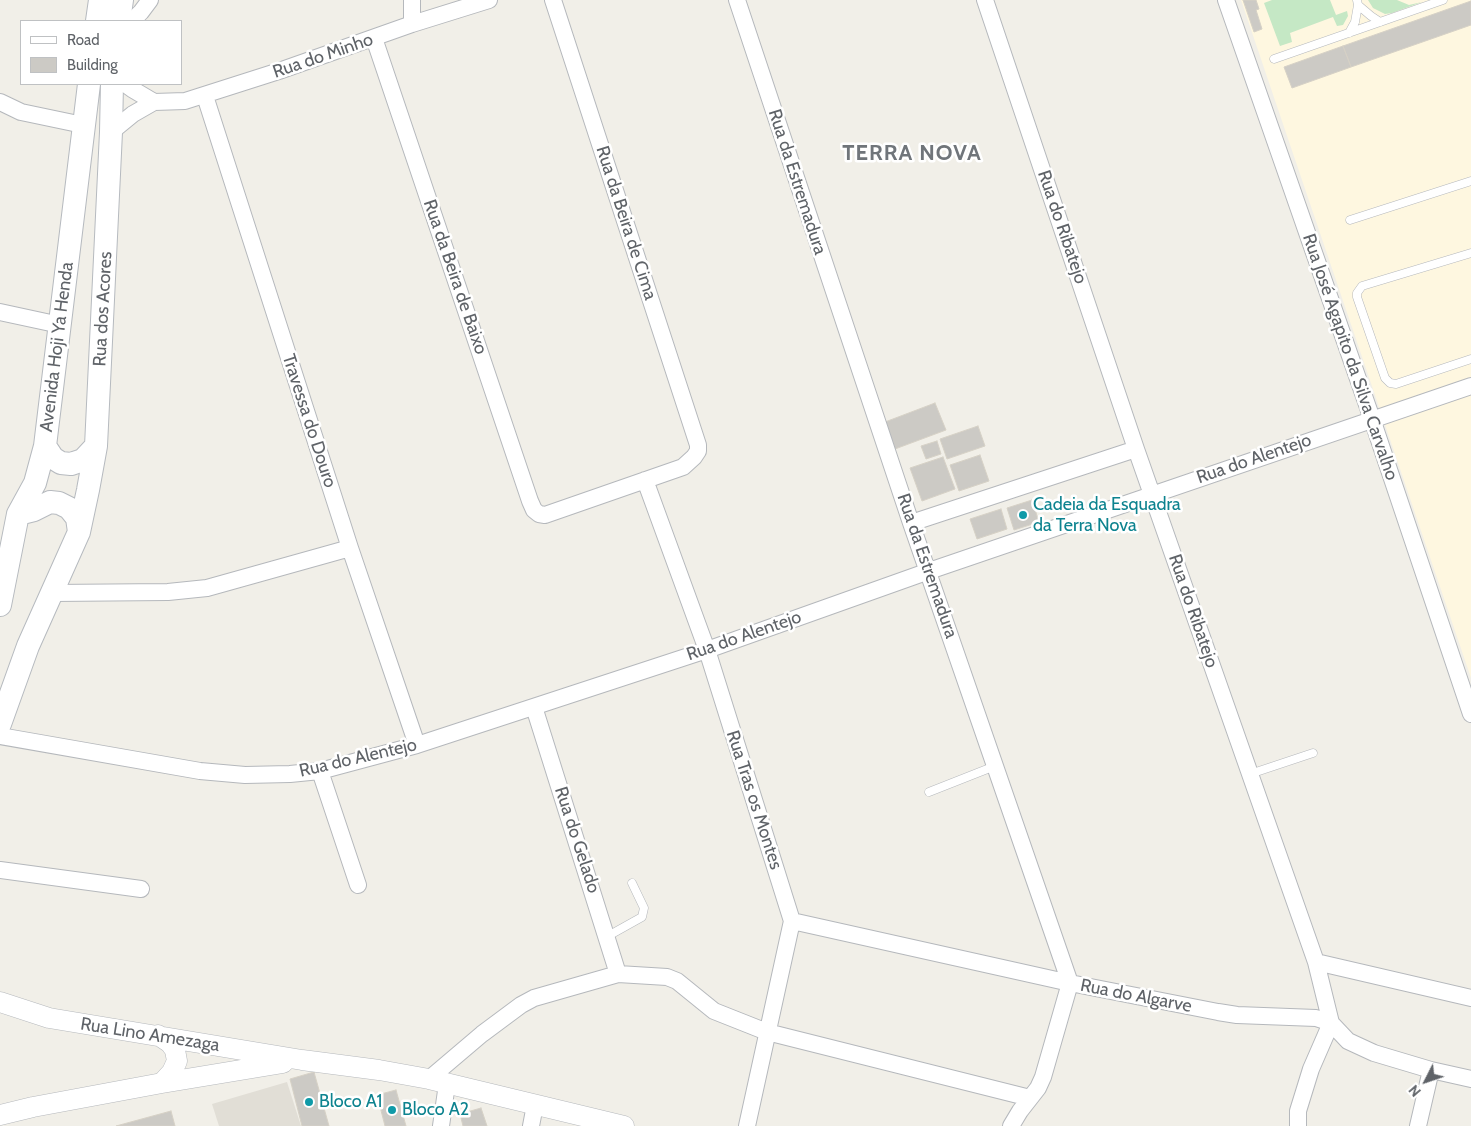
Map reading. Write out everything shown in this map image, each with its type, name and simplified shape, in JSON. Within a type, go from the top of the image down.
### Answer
[{"type":"main road","points":[[97,20],[100,0]]},
{"type":"main road","points":[[119,20],[122,0]]},
{"type":"main road","name":"Avenida Hoji Ya Henda","points":[[0,605],[18,514],[34,483],[45,446],[89,85]]},
{"type":"main road","name":"Rua dos Acores","points":[[79,532],[96,446],[112,85]]},
{"type":"main road","points":[[45,446],[53,458],[61,463],[71,464],[83,460],[96,446]]},
{"type":"main road","points":[[0,724],[28,646],[79,532],[77,518],[69,508],[60,503],[50,502],[34,510],[18,514]]},
{"type":"street","points":[[133,20],[150,0]]},
{"type":"street","points":[[412,0],[412,24]]},
{"type":"street","name":"Rua do Minho","points":[[111,132],[133,114],[154,102],[185,101],[205,96],[412,24],[489,0]]},
{"type":"street","name":"Rua da Beira de Cima","points":[[553,0],[698,445],[698,451],[694,457],[683,467],[645,480]]},
{"type":"street","name":"Rua da Estremadura","points":[[737,0],[911,523],[1070,983]]},
{"type":"street","name":"Rua do Ribatejo","points":[[985,0],[1136,449],[1316,962],[1331,1023]]},
{"type":"street","name":"Rua José Agapito da Silva Carvalho","points":[[1226,0],[1372,419],[1471,714]]},
{"type":"street","name":"Rua da Beira de Baixo","points":[[374,38],[534,510],[539,514],[545,515],[645,480]]},
{"type":"street","points":[[126,85],[154,102]]},
{"type":"street","name":"Travessa do Douro","points":[[205,96],[350,548],[417,745]]},
{"type":"street","points":[[0,102],[21,112],[83,125]]},
{"type":"street","points":[[0,312],[60,326]]},
{"type":"street","name":"Rua do Alentejo","points":[[0,736],[200,771],[245,775],[320,771],[417,745],[707,650],[929,571],[1471,386]]},
{"type":"street","points":[[911,523],[1136,449]]},
{"type":"street","name":"Rua Tras os Montes","points":[[645,480],[707,650],[792,921]]},
{"type":"street","points":[[52,593],[168,592],[207,588],[350,548]]},
{"type":"street","name":"Rua do Gelado","points":[[534,707],[608,936],[618,974]]},
{"type":"street","points":[[320,771],[358,885]]},
{"type":"street","points":[[0,870],[141,889]]},
{"type":"street","points":[[747,1126],[792,921]]},
{"type":"street","name":"Rua do Algarve","points":[[792,921],[1070,983],[1228,1014],[1308,1017],[1331,1023]]},
{"type":"street","points":[[1316,962],[1471,998]]},
{"type":"street","points":[[441,1126],[438,1082],[482,1034],[521,1004],[618,974],[672,979],[686,987],[721,1015],[767,1032],[1030,1098]]},
{"type":"street","points":[[1012,1126],[1038,1088],[1043,1077],[1070,983]]},
{"type":"street","name":"Rua Lino Amezaga","points":[[0,1002],[49,1018],[302,1060],[380,1070],[536,1105],[595,1122],[624,1126]]},
{"type":"street","points":[[1298,1126],[1298,1111],[1312,1069],[1331,1023],[1340,1034],[1357,1046],[1374,1053],[1431,1070],[1471,1079]]},
{"type":"street","points":[[158,1035],[170,1043],[175,1050],[177,1061],[172,1072],[162,1083]]},
{"type":"street","name":"Rua Lino Amezaga","points":[[0,1115],[33,1107],[232,1070],[302,1060]]},
{"type":"street","points":[[1418,1126],[1431,1070]]},
{"type":"street","points":[[531,1126],[536,1105]]},
{"type":"lane","points":[[1274,59],[1443,0]]},
{"type":"lane","points":[[1358,2],[1371,16],[1380,22]]},
{"type":"lane","points":[[1349,33],[1355,22],[1358,2]]},
{"type":"lane","points":[[1350,220],[1471,181]]},
{"type":"lane","points":[[1471,254],[1362,286],[1357,293],[1357,297],[1385,378],[1390,382],[1396,384],[1471,359]]},
{"type":"lane","points":[[1250,774],[1313,753]]},
{"type":"lane","points":[[929,792],[995,766]]},
{"type":"lane","points":[[608,936],[642,918],[644,908],[632,883]]},
{"type":"shaded area","points":[[1241,0],[1471,0],[1471,678],[1283,124]]},
{"type":"shaded area","points":[[287,1082],[301,1126],[219,1126],[212,1104]]},
{"type":"green space","points":[[1272,0],[1330,0],[1336,15],[1347,11],[1348,16],[1343,25],[1337,26],[1333,17],[1290,33],[1292,42],[1280,46],[1264,3]]},
{"type":"green space","points":[[1368,0],[1397,0],[1409,5],[1422,2],[1385,14],[1373,8]]},
{"type":"building","points":[[1243,0],[1256,0],[1259,9],[1256,10],[1262,29],[1254,32]]},
{"type":"building","points":[[1471,1],[1471,25],[1351,67],[1343,46]]},
{"type":"building","points":[[1343,46],[1351,67],[1292,88],[1284,67]]},
{"type":"building","points":[[935,403],[946,430],[895,449],[885,422]]},
{"type":"building","points":[[978,426],[985,446],[947,459],[940,439]]},
{"type":"building","points":[[937,441],[941,454],[926,459],[921,446]]},
{"type":"building","points":[[980,455],[989,481],[959,491],[950,465]]},
{"type":"building","points":[[943,457],[955,489],[922,501],[910,468]]},
{"type":"building","name":"Cadeia da Esquadra da Terra Nova","points":[[1032,500],[1039,522],[1014,530],[1007,508]]},
{"type":"building","points":[[1001,509],[1007,529],[977,539],[970,519]]},
{"type":"building","name":"Bloco A1","points":[[314,1072],[329,1126],[302,1126],[290,1079]]},
{"type":"building","name":"Bloco A2","points":[[396,1090],[406,1126],[385,1126],[377,1095]]},
{"type":"building","points":[[481,1108],[487,1126],[463,1126],[460,1114]]},
{"type":"building","points":[[171,1111],[175,1126],[116,1126]]},
{"type":"place","name":"Cadeia da Esquadra da Terra Nova","points":[[1023,515]]},
{"type":"place","name":"Bloco A1","points":[[309,1102]]},
{"type":"place","name":"Bloco A2","points":[[392,1110]]},
{"type":"district","name":"TERRA NOVA","points":[[912,154]]}]
